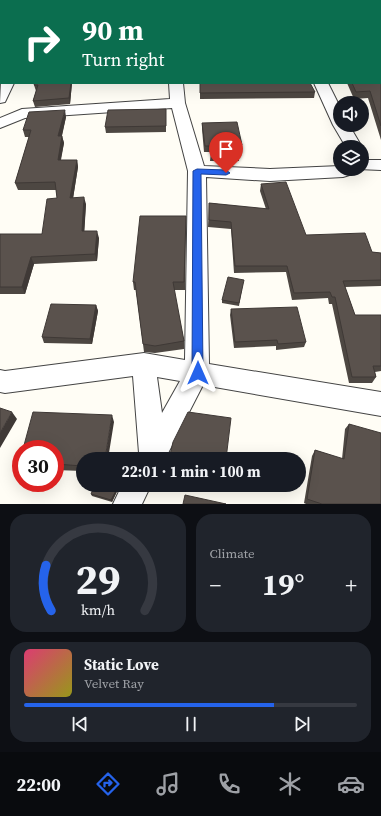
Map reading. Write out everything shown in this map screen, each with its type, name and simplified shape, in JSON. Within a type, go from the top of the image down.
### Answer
[{"type":"street","points":[[0,99],[6,84]]},
{"type":"street","points":[[154,452],[198,373],[197,171],[178,103],[176,84]]},
{"type":"street","points":[[321,84],[333,108]]},
{"type":"street","points":[[0,123],[22,114],[178,103]]},
{"type":"street","points":[[369,165],[381,166]]},
{"type":"street","points":[[197,171],[270,175],[333,172]]},
{"type":"street","points":[[144,364],[151,452]]},
{"type":"street","points":[[0,381],[5,382],[144,364],[381,404]]},
{"type":"street","points":[[127,504],[133,492]]},
{"type":"building","points":[[71,84],[69,98],[33,101],[38,85],[34,85]]},
{"type":"building","points":[[200,84],[311,84],[315,92],[200,93]]},
{"type":"building","points":[[352,84],[381,84],[381,126],[370,91],[356,92]]},
{"type":"building","points":[[166,109],[166,126],[105,127],[108,110]]},
{"type":"building","points":[[65,110],[58,136],[62,136],[58,160],[77,160],[70,198],[84,197],[82,231],[97,231],[95,254],[31,257],[22,287],[0,287],[0,234],[42,234],[47,199],[57,198],[55,182],[15,183],[31,130],[23,130],[29,112]]},
{"type":"building","points":[[237,122],[242,145],[239,145],[239,156],[211,155],[211,146],[205,146],[202,123]]},
{"type":"building","points":[[286,182],[306,235],[365,233],[372,252],[381,253],[381,280],[343,281],[355,315],[381,315],[381,366],[373,366],[376,377],[352,377],[335,297],[332,297],[330,292],[294,293],[287,266],[235,266],[231,222],[209,220],[209,203],[269,209],[261,184]]},
{"type":"building","points":[[140,216],[186,216],[184,282],[173,282],[184,341],[155,346],[143,344],[135,282],[133,282]]},
{"type":"building","points":[[228,277],[244,280],[239,303],[222,300]]},
{"type":"building","points":[[51,304],[96,305],[90,339],[42,337]]},
{"type":"building","points":[[297,307],[306,342],[278,344],[277,340],[235,342],[231,309]]},
{"type":"building","points":[[0,408],[12,412],[0,433]]},
{"type":"building","points":[[33,412],[112,415],[106,452],[76,452],[76,466],[64,465],[64,440],[25,440]]},
{"type":"building","points":[[188,412],[231,418],[227,452],[171,452],[173,442]]},
{"type":"building","points":[[349,424],[381,433],[381,504],[322,504],[307,499],[315,450],[344,459]]},
{"type":"building","points":[[92,492],[115,492],[111,500],[91,494]]},
{"type":"building","points":[[185,495],[226,504],[183,504]]},
{"type":"route","points":[[198,373],[197,171],[226,173]]}]
